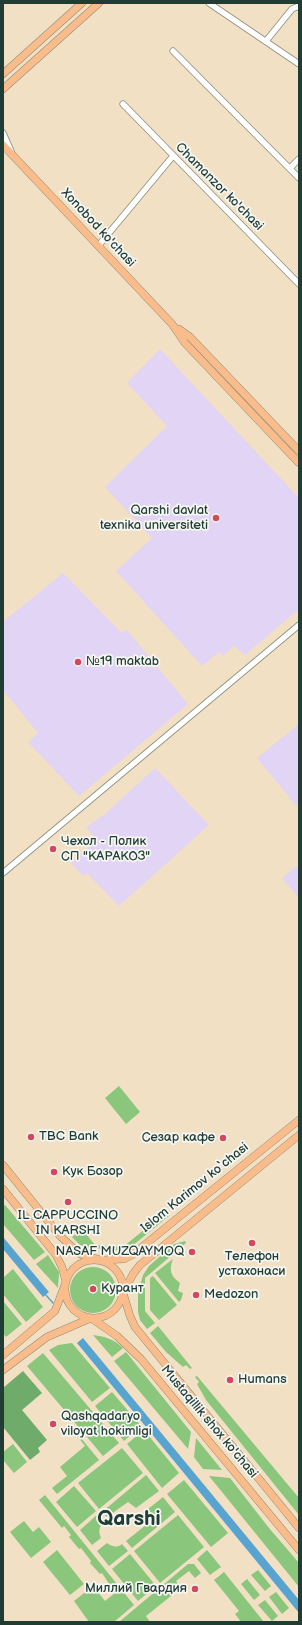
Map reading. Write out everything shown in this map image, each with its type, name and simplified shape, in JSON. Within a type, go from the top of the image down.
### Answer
[{"type":"main road","points":[[3,74],[82,3]]},
{"type":"main road","points":[[3,89],[99,3]]},
{"type":"main road","name":"Xonobod ko'chasi","points":[[3,145],[175,327],[185,343],[299,462]]},
{"type":"main road","name":"Xonobod ko'chasi","points":[[175,327],[190,337],[299,451]]},
{"type":"main road","name":"Islom Karimov ko‘chasi","points":[[101,1260],[116,1260],[132,1255],[299,1120]]},
{"type":"main road","name":"Islom Karimov ko‘chasi","points":[[123,1293],[133,1274],[140,1265],[299,1135]]},
{"type":"main road","points":[[3,1166],[61,1236],[80,1254],[101,1260],[109,1264],[118,1272],[123,1284],[123,1293],[121,1302],[116,1309],[109,1315],[100,1318],[91,1318],[74,1310],[68,1302],[65,1292],[66,1282],[62,1267],[56,1255],[3,1189]]},
{"type":"main road","points":[[3,1355],[55,1311],[69,1274],[75,1267],[87,1261],[101,1260]]},
{"type":"main road","name":"Mustaqillik shox ko'chasi","points":[[123,1293],[135,1327],[299,1528]]},
{"type":"main road","points":[[3,1370],[47,1336],[91,1318]]},
{"type":"main road","name":"Mustaqillik shox ko'chasi","points":[[91,1318],[117,1336],[141,1359],[299,1550]]},
{"type":"street","points":[[209,3],[299,64]]},
{"type":"street","points":[[266,41],[292,9],[299,6]]},
{"type":"street","points":[[173,51],[299,178]]},
{"type":"street","name":"Chamanzor ko'chasi","points":[[123,104],[299,284]]},
{"type":"street","points":[[3,133],[13,155]]},
{"type":"street","points":[[98,245],[173,156]]},
{"type":"street","points":[[290,168],[299,159]]},
{"type":"street","points":[[3,873],[299,624]]},
{"type":"shaded area","name":"Qarshi davlat texnika universiteti","points":[[160,349],[299,498],[299,609],[245,655],[234,646],[223,656],[219,652],[202,666],[116,571],[152,538],[105,487],[167,426],[127,383]]},
{"type":"shaded area","name":"№19 maktab","points":[[63,573],[122,633],[127,630],[188,704],[79,796],[28,742],[38,733],[3,690],[3,622]]},
{"type":"shaded area","points":[[298,725],[299,727],[299,809],[257,758]]},
{"type":"shaded area","points":[[155,768],[209,825],[119,906],[87,873],[83,876],[71,863],[97,840],[86,827],[105,814]]},
{"type":"shaded area","points":[[299,864],[299,898],[282,878]]},
{"type":"green space","points":[[119,1086],[140,1112],[126,1124],[105,1098]]},
{"type":"green space","points":[[5,1205],[45,1252],[34,1260],[3,1224],[3,1206]]},
{"type":"green space","points":[[167,1211],[170,1215],[131,1247],[121,1251],[85,1247],[80,1245],[72,1237],[82,1229],[95,1245],[123,1247]]},
{"type":"green space","points":[[185,1241],[186,1243],[145,1278],[145,1311],[155,1323],[147,1329],[140,1320],[138,1312],[138,1293],[143,1275],[149,1266],[174,1244]]},
{"type":"green space","points":[[48,1255],[59,1272],[58,1288],[36,1264]]},
{"type":"green space","points":[[173,1259],[171,1272],[174,1278],[180,1283],[178,1291],[183,1293],[179,1302],[155,1273]]},
{"type":"green space","points":[[93,1267],[106,1271],[112,1277],[116,1290],[112,1303],[106,1309],[93,1313],[80,1309],[74,1303],[70,1290],[74,1277],[80,1271]]},
{"type":"green space","points":[[13,1269],[43,1307],[26,1322],[3,1294],[3,1278]]},
{"type":"green space","points":[[153,1276],[177,1305],[159,1320],[150,1310],[150,1278]]},
{"type":"green space","points":[[3,1301],[22,1324],[6,1337],[3,1333]]},
{"type":"green space","points":[[158,1326],[192,1368],[190,1369],[186,1365],[183,1367],[166,1352],[150,1333]]},
{"type":"green space","points":[[93,1335],[110,1339],[123,1348],[112,1357]]},
{"type":"green space","points":[[72,1343],[110,1388],[92,1402],[49,1350],[58,1345]]},
{"type":"green space","points":[[126,1352],[191,1432],[188,1449],[114,1361]]},
{"type":"green space","points":[[43,1353],[119,1443],[103,1456],[27,1366]]},
{"type":"green space","points":[[23,1371],[42,1393],[22,1410],[47,1440],[38,1448],[40,1452],[30,1460],[3,1427],[3,1388]]},
{"type":"green space","points":[[197,1376],[299,1498],[299,1515],[206,1400],[197,1384],[199,1382],[195,1377]]},
{"type":"green space","points":[[112,1392],[141,1426],[124,1441],[95,1406]]},
{"type":"green space","points":[[144,1430],[179,1473],[162,1488],[127,1444]]},
{"type":"green space","points":[[76,1432],[99,1460],[57,1494],[52,1488],[67,1476],[60,1467],[85,1446],[75,1433]]},
{"type":"green space","points":[[196,1438],[222,1470],[203,1469],[194,1457]]},
{"type":"green space","points":[[13,1444],[27,1462],[14,1473],[3,1460],[3,1452]]},
{"type":"green space","points":[[122,1448],[143,1473],[99,1509],[78,1483]]},
{"type":"green space","points":[[146,1475],[159,1491],[136,1508],[128,1502],[107,1517],[102,1512]]},
{"type":"green space","points":[[209,1476],[230,1478],[269,1528],[299,1563],[299,1587]]},
{"type":"green space","points":[[184,1480],[228,1533],[211,1547],[167,1494]]},
{"type":"green space","points":[[74,1486],[96,1511],[77,1527],[56,1502]]},
{"type":"green space","points":[[45,1495],[134,1605],[114,1622],[89,1622],[74,1601],[93,1586],[105,1601],[115,1593],[102,1573],[100,1574],[90,1563],[91,1561],[81,1548],[79,1549],[69,1537],[71,1535],[64,1526],[62,1528],[39,1500]]},
{"type":"green space","points":[[163,1497],[175,1512],[132,1548],[126,1541],[146,1525],[146,1520],[142,1514]]},
{"type":"green space","points":[[98,1514],[104,1521],[100,1529],[101,1538],[92,1545],[80,1530]]},
{"type":"green space","points":[[178,1515],[204,1547],[160,1583],[134,1551]]},
{"type":"green space","points":[[24,1521],[33,1532],[39,1527],[51,1542],[31,1558],[10,1532]]},
{"type":"green space","points":[[107,1543],[114,1546],[122,1544],[128,1551],[109,1566],[97,1551]]},
{"type":"green space","points":[[57,1550],[84,1584],[70,1595],[43,1562]]},
{"type":"green space","points":[[207,1550],[221,1567],[210,1575],[197,1559]]},
{"type":"green space","points":[[130,1554],[156,1586],[138,1601],[112,1569]]},
{"type":"green space","points":[[188,1564],[194,1564],[201,1573],[195,1578],[189,1571],[176,1581],[181,1588],[146,1616],[150,1622],[119,1622]]},
{"type":"green space","points":[[258,1570],[271,1586],[265,1591],[251,1575]]},
{"type":"green space","points":[[224,1572],[264,1622],[241,1622],[235,1614],[239,1611],[214,1580]]},
{"type":"green space","points":[[247,1579],[260,1595],[254,1600],[241,1584]]},
{"type":"green space","points":[[276,1592],[289,1608],[282,1614],[269,1597]]},
{"type":"green space","points":[[265,1600],[278,1616],[272,1621],[258,1605]]},
{"type":"water","points":[[3,1237],[49,1292],[43,1297],[3,1249]]},
{"type":"water","points":[[83,1338],[299,1600],[299,1613],[77,1343]]},
{"type":"waterway","points":[[45,1294],[53,1303]]},
{"type":"place","name":"Qarshi davlat texnika universiteti","points":[[216,518]]},
{"type":"place","name":"№19 maktab","points":[[78,662]]},
{"type":"place","name":"Чехол - Полик СП \"КАРАКОЗ\"","points":[[53,849]]},
{"type":"place","name":"TBC Bank","points":[[31,1137]]},
{"type":"place","name":"Сезар кафе","points":[[223,1138]]},
{"type":"place","name":"Кук Бозор","points":[[54,1172]]},
{"type":"place","name":"IL CAPPUCCINO IN KARSHI","points":[[68,1202]]},
{"type":"place","name":"Телефон устахонаси","points":[[252,1243]]},
{"type":"place","name":"NASAF MUZQAYMOQ","points":[[192,1252]]},
{"type":"place","name":"Курант","points":[[93,1289]]},
{"type":"place","name":"Medozon","points":[[196,1295]]},
{"type":"place","name":"Humans","points":[[230,1380]]},
{"type":"place","name":"Qashqadaryo viloyat hokimligi","points":[[53,1424]]},
{"type":"place","name":"Миллий Гвардия","points":[[195,1589]]},
{"type":"district","name":"Qarshi","points":[[129,1520]]}]
